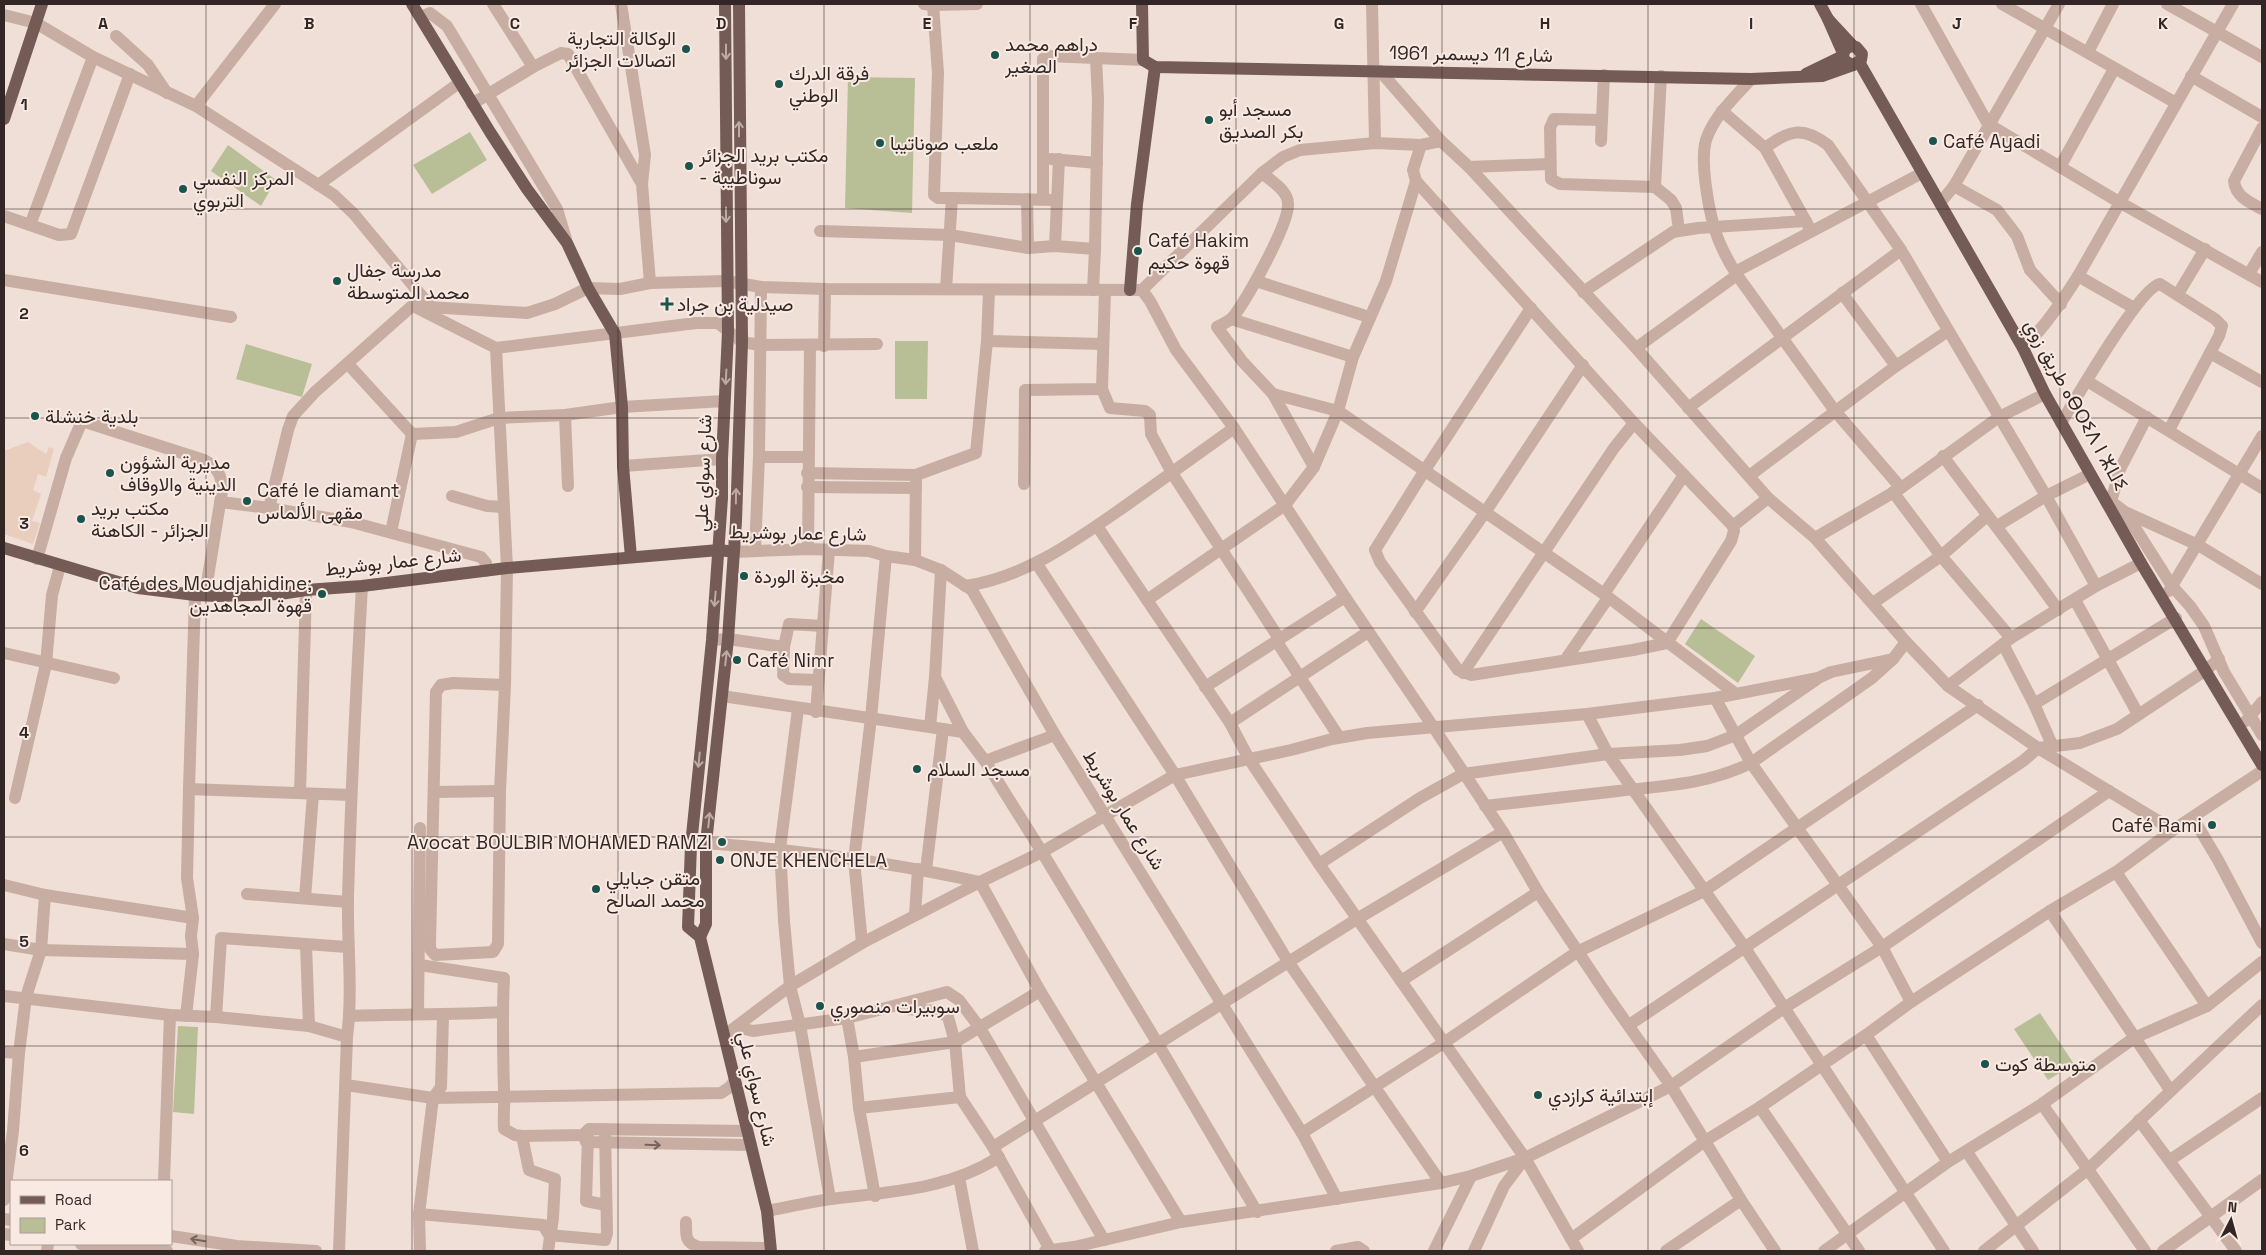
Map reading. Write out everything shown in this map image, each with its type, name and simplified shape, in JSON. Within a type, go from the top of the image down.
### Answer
[{"type":"main road","points":[[4,119],[42,4]]},
{"type":"main road","points":[[412,4],[458,83],[527,189],[567,244],[588,288],[615,334],[622,407],[623,466],[631,557]]},
{"type":"main road","name":"شارع سواي علي","points":[[725,4],[726,281],[728,332],[719,550],[712,640],[691,846],[688,927],[700,937],[730,1031],[735,1080],[767,1211],[771,1249]]},
{"type":"main road","name":"شارع سواي علي","points":[[700,937],[706,924],[706,843],[728,639],[742,342],[739,4]]},
{"type":"main road","points":[[1142,4],[1143,60]]},
{"type":"main road","points":[[1800,78],[1846,51],[1820,4]]},
{"type":"main road","name":"طريق زوي ⴰⴱⵔⵉⴷ ⵏ ⵣⵡⵉ","points":[[1846,51],[1858,48],[1862,54],[1856,63],[1940,203],[2023,348],[2045,394],[2090,474],[2108,499],[2141,562],[2262,765]]},
{"type":"main road","name":"شارع 11 ديسمبر 1961","points":[[1143,60],[1155,67],[1752,79],[1822,76],[1856,63]]},
{"type":"main road","points":[[1136,290],[1137,204],[1155,67]]},
{"type":"main road","points":[[726,167],[740,167]]},
{"type":"main road","name":"شارع عمار بوشريط","points":[[4,548],[138,588],[195,595],[280,594],[508,568],[719,550],[733,552]]},
{"type":"street","points":[[196,106],[275,4]]},
{"type":"street","points":[[492,4],[533,67]]},
{"type":"street","points":[[620,4],[644,155],[642,184],[650,283]]},
{"type":"street","points":[[977,4],[928,5],[938,73],[934,195],[938,198],[1057,200]]},
{"type":"street","points":[[1372,4],[1376,71],[1374,143]]},
{"type":"street","points":[[1920,4],[1988,124],[2120,202],[2262,282]]},
{"type":"street","points":[[2002,4],[2046,27],[2114,69],[2176,103]]},
{"type":"street","points":[[1940,203],[1954,186],[1988,124],[2059,4]]},
{"type":"street","points":[[2088,52],[2113,4]]},
{"type":"street","points":[[2167,4],[2216,32],[2260,52]]},
{"type":"street","points":[[2023,348],[2036,337],[2061,304],[2233,4]]},
{"type":"street","points":[[420,17],[430,13],[447,26],[557,209],[567,244]]},
{"type":"street","points":[[4,15],[36,23],[93,57],[196,106],[334,195],[354,214],[430,306]]},
{"type":"street","points":[[116,36],[148,65],[168,93]]},
{"type":"street","points":[[472,104],[533,67],[561,53],[568,54],[642,184]]},
{"type":"street","points":[[1043,199],[1043,58],[1048,56],[1143,60]]},
{"type":"street","points":[[30,225],[93,57]]},
{"type":"street","points":[[1096,59],[1098,99],[1095,249],[1103,344],[1102,389],[1110,408],[1145,412],[1150,415],[1151,434],[1172,473],[1339,737]]},
{"type":"street","points":[[2060,167],[2114,69]]},
{"type":"street","points":[[1376,71],[1636,348],[1768,498],[1815,538],[1873,602],[1906,642],[1948,686],[2038,748],[2173,830]]},
{"type":"street","points":[[4,216],[65,236],[73,230],[130,74]]},
{"type":"street","points":[[1601,141],[1604,76]]},
{"type":"street","points":[[1655,187],[1661,76]]},
{"type":"street","points":[[2192,76],[2262,117]]},
{"type":"street","points":[[1752,79],[1722,111],[1710,130],[1705,148],[1705,171],[1714,228],[1736,273],[1835,411],[1897,490],[1941,556],[2007,641],[2052,747]]},
{"type":"street","points":[[318,185],[458,83]]},
{"type":"street","points":[[1722,111],[1765,148],[1808,225]]},
{"type":"street","points":[[1602,120],[1554,119],[1550,128],[1549,164],[1551,179],[1560,184],[1655,187],[1671,200],[1676,208],[1678,230]]},
{"type":"street","points":[[2262,128],[2234,181],[2235,190],[2262,210]]},
{"type":"street","points":[[1765,148],[1782,135],[1792,132],[1804,132],[1817,136],[1828,145],[1901,250],[2046,496],[2096,586]]},
{"type":"street","points":[[1136,290],[1262,173],[1283,157],[1300,150],[1374,143],[1421,145],[1441,141]]},
{"type":"street","points":[[1147,600],[1285,505],[1314,467],[1338,411],[1353,357],[1386,280],[1416,181],[1414,170],[1421,145]]},
{"type":"street","points":[[1043,159],[1096,163]]},
{"type":"street","points":[[1055,246],[1059,159]]},
{"type":"street","points":[[1469,168],[1549,164]]},
{"type":"street","points":[[1262,173],[1287,196],[1289,204],[1286,219],[1256,281],[1231,319],[1217,327],[1242,361],[1273,394],[1314,467]]},
{"type":"street","points":[[1636,348],[1736,273],[1770,254],[1808,225],[1868,202],[1922,173]]},
{"type":"street","points":[[1416,181],[1532,308],[1634,423],[1733,526],[1734,531],[1731,541],[1667,643],[1471,675],[1458,670],[1380,562],[1375,550],[1425,470],[1532,308]]},
{"type":"street","points":[[1954,186],[1997,210],[2017,236],[2030,270],[2061,304]]},
{"type":"street","points":[[946,289],[952,198]]},
{"type":"street","points":[[1027,199],[1028,248]]},
{"type":"street","points":[[1583,292],[1667,234],[1678,230],[1808,225]]},
{"type":"street","points":[[820,231],[950,235],[1028,248],[1055,246],[1095,249]]},
{"type":"street","points":[[2178,294],[2205,249]]},
{"type":"street","points":[[1688,408],[1901,250]]},
{"type":"street","points":[[2249,274],[2262,252]]},
{"type":"street","points":[[2078,276],[2134,308]]},
{"type":"street","points":[[4,280],[231,317]]},
{"type":"street","points":[[269,508],[293,416],[315,392],[412,306],[512,314],[527,313],[555,304],[588,288],[620,289],[650,283],[726,281],[761,287],[1136,290],[1150,301],[1176,350],[1234,428],[1368,632],[1434,728],[1503,832],[1538,892],[1671,1086],[1741,1200],[1775,1251]]},
{"type":"street","points":[[1256,281],[1369,317]]},
{"type":"street","points":[[2061,423],[2134,308],[2158,284],[2178,294],[2215,319],[2222,326],[2219,336],[2169,430]]},
{"type":"street","points":[[755,550],[759,457],[761,287]]},
{"type":"street","points":[[824,346],[825,288]]},
{"type":"street","points":[[807,487],[916,481],[976,453],[987,341],[989,290]]},
{"type":"street","points":[[1842,293],[1896,366]]},
{"type":"street","points":[[412,306],[496,348],[696,323],[718,323],[742,342],[760,346],[877,344]]},
{"type":"street","points":[[1231,319],[1353,357]]},
{"type":"street","points":[[1749,476],[1896,366],[1948,331]]},
{"type":"street","points":[[987,341],[1103,344]]},
{"type":"street","points":[[808,549],[807,457],[810,346]]},
{"type":"street","points":[[496,348],[508,568],[505,685],[500,791],[498,944],[493,952],[439,955],[430,949],[438,688],[441,685],[453,682],[505,685]]},
{"type":"street","points":[[2210,353],[2262,382]]},
{"type":"street","points":[[348,364],[412,434]]},
{"type":"street","points":[[1415,612],[1486,511],[1582,365]]},
{"type":"street","points":[[2087,381],[2262,488]]},
{"type":"street","points":[[1024,484],[1025,390],[1102,389]]},
{"type":"street","points":[[1273,394],[1338,411],[1486,511],[1544,554],[1606,596],[1736,694]]},
{"type":"street","points":[[1815,538],[1897,490],[1999,417],[2045,394]]},
{"type":"street","points":[[412,434],[456,432],[500,418],[565,415],[622,407],[724,401]]},
{"type":"street","points":[[565,415],[568,486]]},
{"type":"street","points":[[2147,417],[2120,469],[2108,499],[2125,512],[2198,546],[2262,584]]},
{"type":"street","points":[[37,559],[66,458],[82,421],[204,460],[215,466],[222,480],[206,589],[195,595],[187,878],[192,918],[192,954],[186,1016]]},
{"type":"street","points":[[1463,672],[1634,423]]},
{"type":"street","points":[[965,586],[988,583],[1037,564],[1097,526],[1234,428]]},
{"type":"street","points":[[391,532],[412,434]]},
{"type":"street","points":[[2164,600],[2262,436]]},
{"type":"street","points":[[1943,456],[1987,516],[2030,568],[2058,610]]},
{"type":"street","points":[[759,457],[807,457]]},
{"type":"street","points":[[623,466],[722,460]]},
{"type":"street","points":[[807,473],[916,481]]},
{"type":"street","points":[[1997,526],[2046,496],[2090,474]]},
{"type":"street","points":[[1566,659],[1684,475]]},
{"type":"street","points":[[915,560],[916,481]]},
{"type":"street","points":[[452,496],[487,506],[504,507]]},
{"type":"street","points":[[1733,526],[1768,498]]},
{"type":"street","points":[[220,502],[351,522],[391,532],[482,557],[486,563],[486,571]]},
{"type":"street","points":[[2125,512],[2172,586],[2190,606],[2204,626],[2224,672],[2262,735]]},
{"type":"street","points":[[1873,602],[1941,556],[1987,516]]},
{"type":"street","points":[[1097,526],[1230,724],[1249,758],[1319,864],[1525,1158],[1578,1251]]},
{"type":"street","name":"شارع عمار بوشريط","points":[[733,552],[808,549],[869,551],[886,556],[915,560],[941,570],[972,590],[1055,735],[1302,1133],[1337,1199]]},
{"type":"street","points":[[816,712],[829,550]]},
{"type":"street","points":[[862,943],[854,860],[886,556]]},
{"type":"street","points":[[1948,686],[2007,641],[2096,586],[2141,562]]},
{"type":"street","points":[[1037,564],[1175,775],[1289,963],[1441,1183]]},
{"type":"street","points":[[15,798],[46,664],[52,595],[60,566]]},
{"type":"street","points":[[930,727],[941,570]]},
{"type":"street","points":[[338,1251],[347,1037],[350,1016],[347,947],[348,902],[351,795],[362,586]]},
{"type":"street","points":[[300,793],[306,590]]},
{"type":"street","points":[[1205,687],[1345,597]]},
{"type":"street","points":[[2075,600],[2138,714]]},
{"type":"street","points":[[2034,704],[2176,618]]},
{"type":"street","points":[[818,680],[789,679],[783,675],[784,646],[789,624],[823,626]]},
{"type":"street","points":[[1230,724],[1368,632]]},
{"type":"street","points":[[712,640],[728,639],[784,646]]},
{"type":"street","points":[[1485,806],[1707,780],[1734,771],[1751,763],[1872,678],[1893,659],[1906,642]]},
{"type":"street","points":[[4,654],[114,678]]},
{"type":"street","points":[[730,1031],[790,986],[862,943],[1042,852],[1175,775],[1339,737],[1394,730],[1587,714],[1715,698],[1818,678],[1831,672],[1893,659]]},
{"type":"street","points":[[1629,1025],[2023,761],[2038,748],[2066,746],[2117,729],[2206,670],[2219,659]]},
{"type":"street","points":[[935,677],[963,732],[985,761],[1042,852],[1257,1212]]},
{"type":"street","points":[[1319,864],[1420,798],[1463,774],[1608,754],[1696,748],[1736,735],[1802,691],[1818,678]]},
{"type":"street","points":[[722,696],[816,712],[963,732]]},
{"type":"street","points":[[1715,698],[1751,763],[1882,947],[1911,1002]]},
{"type":"street","points":[[2241,730],[2249,716],[2262,702]]},
{"type":"street","points":[[1302,1133],[1445,1042],[1578,952],[1704,892],[1797,826],[1978,705]]},
{"type":"street","points":[[798,709],[780,849],[790,986],[800,1025],[830,1199]]},
{"type":"street","points":[[1587,714],[1608,754],[1745,948],[1944,1251]]},
{"type":"street","points":[[915,915],[943,729]]},
{"type":"street","points":[[985,761],[1055,735]]},
{"type":"street","points":[[1571,1240],[1705,1140],[1760,1107],[1911,1002],[2050,911],[2116,872],[2173,830],[2262,772]]},
{"type":"street","points":[[189,789],[351,795]]},
{"type":"street","points":[[434,792],[500,791]]},
{"type":"street","points":[[1045,1251],[1079,1249],[1104,1240],[1181,1222],[1441,1183],[1471,1176],[1525,1158],[1671,1086],[1784,1008],[1882,947],[2109,791]]},
{"type":"street","points":[[305,898],[313,794]]},
{"type":"street","points":[[2193,818],[2218,860],[2262,943]]},
{"type":"street","points":[[418,1013],[420,828]]},
{"type":"street","points":[[767,1211],[830,1199],[875,1196],[941,1184],[981,1169],[996,1152],[1035,1121],[1357,919],[1503,832]]},
{"type":"street","points":[[706,843],[780,849],[922,870],[980,882],[1040,991],[1094,1083],[1181,1222]]},
{"type":"street","points":[[2116,872],[2207,1006]]},
{"type":"street","points":[[4,885],[45,895],[192,918]]},
{"type":"street","points":[[1401,981],[1538,892]]},
{"type":"street","points":[[247,894],[348,902]]},
{"type":"street","points":[[4,1200],[14,1131],[19,1053],[26,997],[41,950],[45,895]]},
{"type":"street","points":[[2050,911],[2170,1090]]},
{"type":"street","points":[[216,1017],[221,938],[347,947]]},
{"type":"street","points":[[4,944],[41,950],[192,954]]},
{"type":"street","points":[[306,944],[309,1026]]},
{"type":"street","points":[[1824,1251],[1849,1236],[1948,1162],[2042,1104],[2134,1038],[2207,1006],[2262,962]]},
{"type":"street","points":[[420,965],[504,978],[502,1012],[503,1116],[504,1129],[515,1135],[586,1135],[605,1129],[747,1132]]},
{"type":"street","points":[[854,1057],[955,1042],[1040,991]]},
{"type":"street","points":[[730,1031],[753,1031],[847,1018],[947,992],[960,1000],[980,1028],[1104,1240]]},
{"type":"street","points":[[943,1012],[947,992]]},
{"type":"street","points":[[4,996],[26,997],[170,1015],[216,1017],[309,1026],[347,1037]]},
{"type":"street","points":[[1984,1251],[2087,1170],[2262,1005]]},
{"type":"street","points":[[880,1010],[915,1008],[943,1012],[948,1017],[955,1042],[960,1097],[996,1152],[1051,1251]]},
{"type":"street","points":[[350,1016],[418,1013],[443,1016],[502,1012]]},
{"type":"street","points":[[164,1180],[170,1015]]},
{"type":"street","points":[[420,1251],[420,1214],[433,1098],[441,1088],[443,1016]]},
{"type":"street","points":[[847,1018],[854,1057],[859,1108],[875,1196]]},
{"type":"street","points":[[1866,1035],[1948,1162]]},
{"type":"street","points":[[4,1052],[19,1053]]},
{"type":"street","points":[[346,1085],[433,1098],[721,1093],[730,1087],[735,1080]]},
{"type":"street","points":[[859,1108],[960,1097]]},
{"type":"street","points":[[2170,1160],[2262,1098]]},
{"type":"street","points":[[2042,1104],[2145,1251]]},
{"type":"street","points":[[1760,1107],[1859,1251]]},
{"type":"street","points":[[2139,1120],[2236,1251]]},
{"type":"street","points":[[549,1235],[604,1240],[607,1233],[605,1129]]},
{"type":"street","points":[[586,1135],[604,1143],[751,1145]]},
{"type":"street","points":[[586,1135],[586,1201],[606,1205]]},
{"type":"street","points":[[522,1136],[529,1170],[555,1180],[553,1218],[548,1251]]},
{"type":"street","points":[[1967,1152],[2033,1251]]},
{"type":"street","points":[[1474,1251],[1504,1186],[1525,1158]]},
{"type":"street","points":[[959,1176],[974,1251]]},
{"type":"street","points":[[1434,1251],[1471,1176]]},
{"type":"street","points":[[2164,1251],[2262,1180]]},
{"type":"street","points":[[1671,1250],[1741,1200]]},
{"type":"street","points":[[420,1214],[543,1225],[549,1235]]},
{"type":"street","points":[[686,1222],[688,1242],[699,1247],[771,1249]]},
{"type":"street","points":[[172,1236],[270,1250],[316,1251]]},
{"type":"street","points":[[90,1245],[146,1251],[167,1251]]},
{"type":"street","points":[[1336,1251],[1358,1247],[1364,1251]]},
{"type":"green space","name":"ملعب صوناتيبا","points":[[848,77],[915,78],[912,213],[845,208]]},
{"type":"green space","points":[[470,132],[487,160],[432,194],[413,165]]},
{"type":"green space","points":[[228,145],[276,180],[261,206],[211,171]]},
{"type":"green space","points":[[895,341],[928,341],[927,399],[895,399]]},
{"type":"green space","points":[[246,344],[312,364],[302,397],[236,379]]},
{"type":"green space","points":[[1701,619],[1755,656],[1738,683],[1685,644]]},
{"type":"green space","points":[[2040,1013],[2074,1064],[2048,1080],[2014,1029]]},
{"type":"green space","points":[[178,1026],[198,1027],[194,1114],[173,1112]]},
{"type":"shaded area","points":[[28,442],[46,454],[49,447],[54,449],[46,477],[38,474],[33,490],[41,494],[32,521],[40,523],[33,544],[4,534],[4,451]]},
{"type":"place","name":"الوكالة التجارية اتصالات الجزائر","points":[[686,49]]},
{"type":"place","name":"دراهم محمد الصغير","points":[[995,55]]},
{"type":"place","name":"فرقة الدرك الوطني","points":[[779,84]]},
{"type":"place","name":"مسجد أبو بكر الصديق","points":[[1209,120]]},
{"type":"place","name":"Café Ayadi","points":[[1933,141]]},
{"type":"place","name":"ملعب صوناتيبا","points":[[880,143]]},
{"type":"place","name":"مكتب بريد الجزائر - سوناطيبة","points":[[689,166]]},
{"type":"place","name":"المركز النفسي التربوي","points":[[183,189]]},
{"type":"place","name":"Café Hakim قهوة حكيم","points":[[1138,251]]},
{"type":"place","name":"مدرسة جفال محمد المتوسطة","points":[[337,281]]},
{"type":"place","name":"صيدلية بن جراد","points":[[667,304]]},
{"type":"place","name":"بلدية خنشلة","points":[[35,416]]},
{"type":"place","name":"مديرية الشؤون الدينية والاوقاف","points":[[110,473]]},
{"type":"place","name":"Café le diamant مقهى الألماس","points":[[247,501]]},
{"type":"place","name":"مكتب بريد الجزائر - الكاهنة","points":[[81,519]]},
{"type":"place","name":"مخبزة الوردة","points":[[744,576]]},
{"type":"place","name":"Café des Moudjahidine; قهوة المجاهدين","points":[[322,594]]},
{"type":"place","name":"Café Nimr","points":[[737,660]]},
{"type":"place","name":"مسجد السلام","points":[[917,769]]},
{"type":"place","name":"Café Rami","points":[[2212,825]]},
{"type":"place","name":"Avocat BOULBIR MOHAMED RAMZI","points":[[722,842]]},
{"type":"place","name":"ONJE KHENCHELA","points":[[720,860]]},
{"type":"place","name":"متقن جبايلي محمد الصالح","points":[[596,889]]},
{"type":"place","name":"سوبيرات منصوري","points":[[820,1006]]},
{"type":"place","name":"متوسطة كوت","points":[[1985,1064]]},
{"type":"place","name":"إبتدائية كرازدي","points":[[1538,1095]]}]
